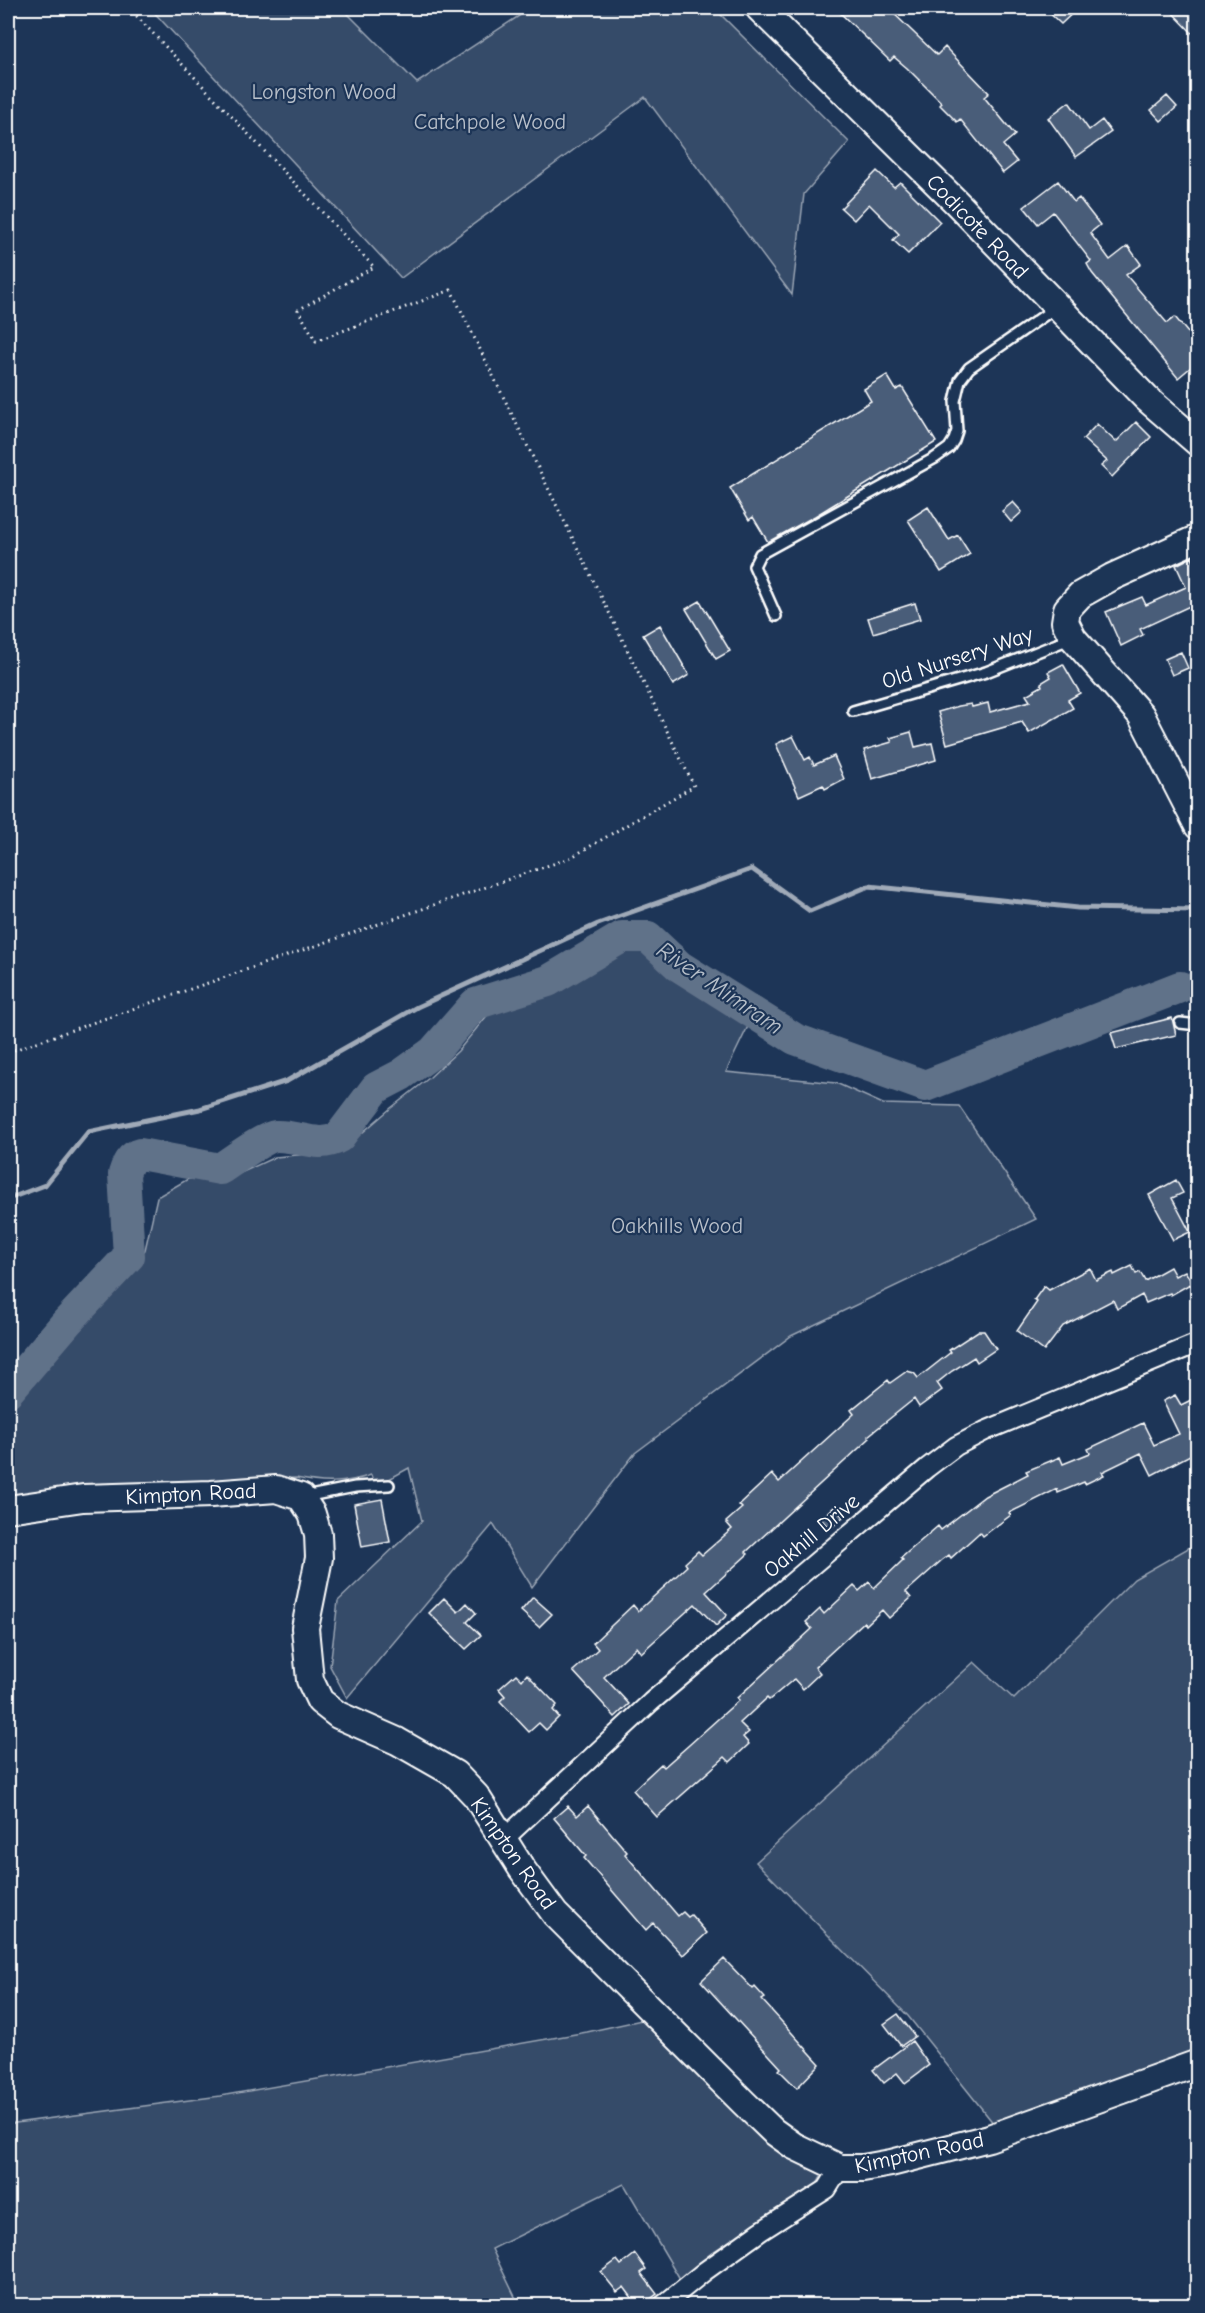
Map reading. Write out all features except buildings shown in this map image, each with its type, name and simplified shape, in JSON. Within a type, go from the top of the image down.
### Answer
[{"type":"street","name":"Codicote Road","points":[[769,11],[1146,398],[1197,443]]},
{"type":"street","points":[[1197,538],[1112,577],[1080,595],[1067,609],[1065,622],[1072,638],[1141,715],[1197,826]]},
{"type":"street","name":"Oakhill Drive","points":[[504,1839],[651,1702],[927,1467],[956,1446],[985,1431],[1197,1342]]},
{"type":"street","name":"Kimpton Road","points":[[8,1509],[82,1498],[211,1494],[276,1489],[301,1497],[312,1514],[318,1534],[319,1558],[305,1628],[310,1680],[320,1701],[338,1715],[397,1741],[455,1774],[476,1797],[522,1869],[555,1914],[773,2131],[794,2146],[840,2168],[863,2168],[891,2163],[989,2138],[1197,2063]]},
{"type":"street","points":[[662,2306],[705,2271],[761,2231],[827,2189],[840,2168]]},
{"type":"lane","points":[[776,616],[754,566],[760,554],[935,458],[949,448],[957,431],[955,401],[960,380],[969,368],[1057,306]]},
{"type":"lane","name":"Old Nursery Way","points":[[853,711],[986,672],[1072,638]]},
{"type":"lane","points":[[1180,1023],[1197,1025]]},
{"type":"lane","points":[[301,1497],[355,1487],[389,1485]]},
{"type":"path","points":[[8,1052],[570,858],[694,786],[450,290],[316,341],[298,310],[374,267],[129,8]]},
{"type":"green space","name":"Catchpole Wood","points":[[150,8],[342,8],[417,83],[531,8],[714,8],[849,142],[804,194],[792,295],[645,97],[401,278]]},
{"type":"green space","name":"Oakhills Wood","points":[[626,946],[643,951],[683,980],[751,1020],[726,1072],[836,1083],[883,1104],[959,1106],[1036,1219],[791,1336],[635,1453],[532,1587],[493,1524],[347,1698],[330,1666],[338,1601],[422,1521],[409,1468],[375,1487],[371,1475],[334,1482],[296,1478],[73,1488],[8,1501],[8,1403],[23,1391],[145,1250],[157,1197],[188,1179],[232,1177],[275,1157],[341,1151],[458,1051],[490,1012],[545,995]]},
{"type":"green space","points":[[1197,1543],[1197,2058],[998,2129],[908,2016],[756,1862],[974,1662],[1014,1699],[1134,1579]]},
{"type":"green space","points":[[646,2019],[820,2168],[822,2175],[817,2184],[714,2251],[680,2279],[624,2184],[492,2249],[519,2305],[8,2305],[8,2124],[220,2096],[587,2032]]},
{"type":"waterway","points":[[8,1199],[45,1185],[88,1132],[200,1109],[287,1081],[417,1007],[598,924],[752,869],[810,911],[869,886],[1078,908],[1198,910]]},
{"type":"waterway","name":"River Mimram","points":[[8,1391],[67,1322],[129,1256],[124,1174],[131,1159],[140,1154],[220,1169],[271,1137],[284,1136],[316,1142],[339,1137],[376,1088],[401,1075],[433,1052],[475,1004],[548,981],[622,937],[648,937],[679,966],[795,1039],[925,1086],[1180,987]]},
{"type":"park label","name":"Longston Wood","points":[[324,91]]}]
